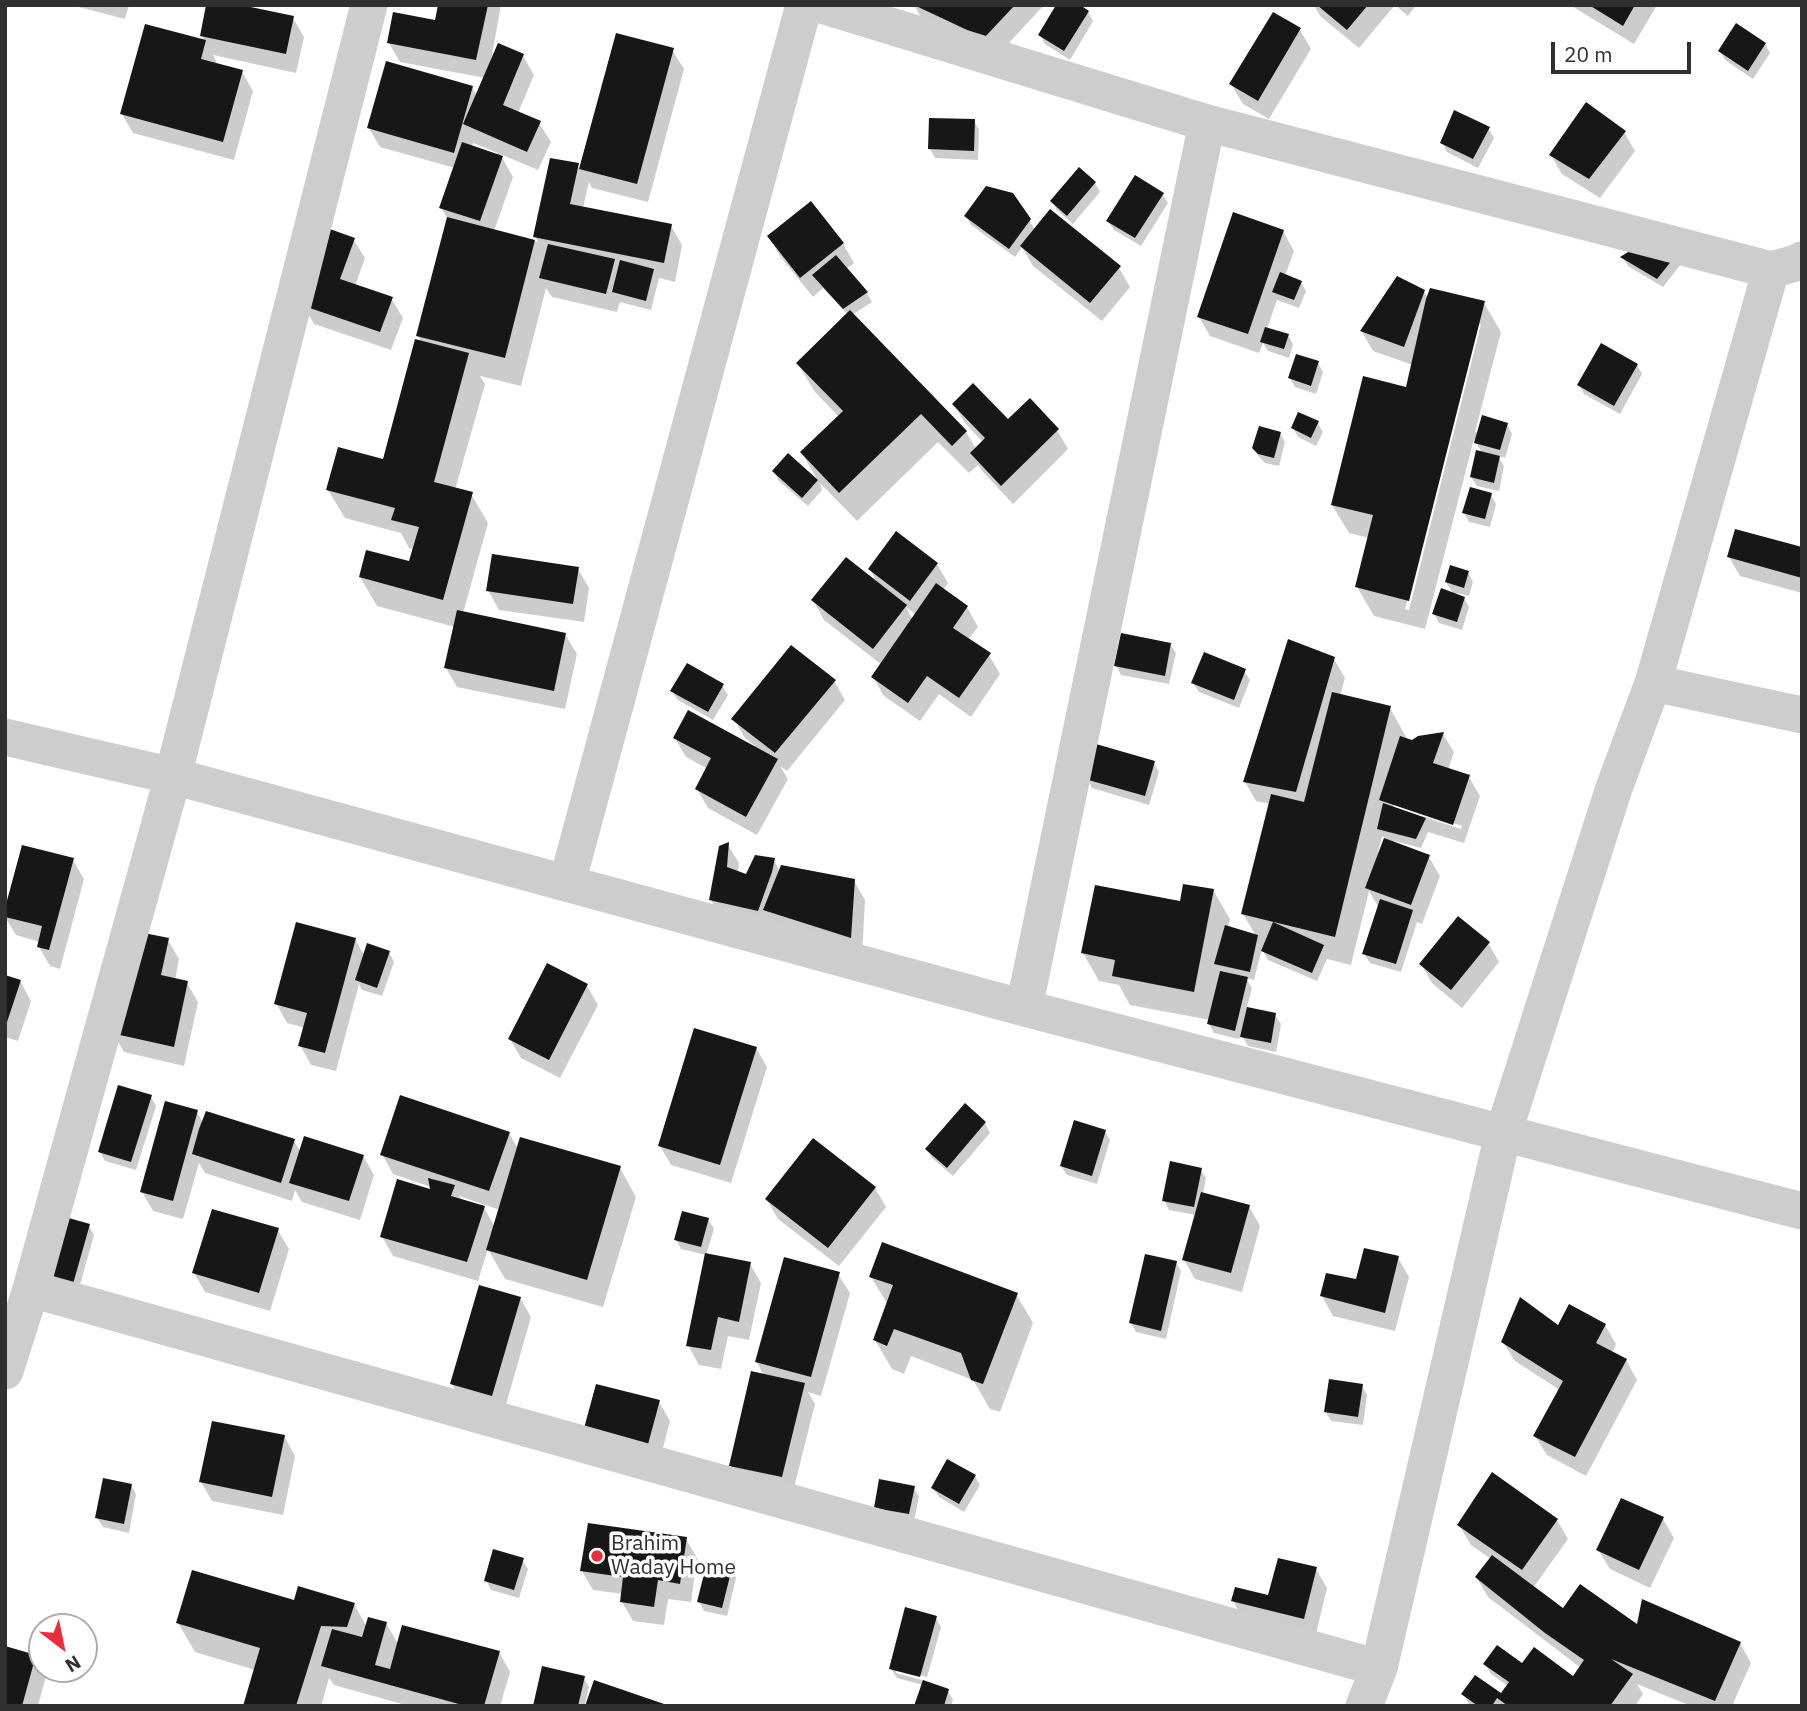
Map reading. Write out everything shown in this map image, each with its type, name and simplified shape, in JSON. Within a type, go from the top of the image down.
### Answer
[{"type":"street","points":[[5,1371],[31,1289],[173,776],[369,5]]},
{"type":"street","points":[[567,883],[804,5]]},
{"type":"street","points":[[822,5],[1207,123],[1787,265],[1653,683],[1614,788],[1503,1134],[1379,1668],[1364,1706]]},
{"type":"street","points":[[1024,1008],[1207,123]]},
{"type":"street","points":[[1653,683],[1802,715]]},
{"type":"street","points":[[5,737],[173,776],[1024,1008],[1802,1210]]},
{"type":"street","points":[[31,1289],[1379,1668]]},
{"type":"building","points":[[206,5],[241,5],[294,16],[286,54],[200,36]]},
{"type":"building","points":[[438,5],[488,5],[476,60],[387,43],[393,12],[435,20]]},
{"type":"building","points":[[914,5],[1015,5],[984,38]]},
{"type":"building","points":[[1056,5],[1080,5],[1089,11],[1064,51],[1038,35]]},
{"type":"building","points":[[1317,5],[1368,5],[1347,30]]},
{"type":"building","points":[[1589,5],[1635,5],[1623,26]]},
{"type":"building","points":[[1273,12],[1301,28],[1258,101],[1229,84]]},
{"type":"building","points":[[1736,23],[1766,43],[1748,71],[1718,51]]},
{"type":"building","points":[[145,24],[206,40],[201,59],[243,70],[223,142],[120,114]]},
{"type":"building","points":[[616,33],[674,48],[637,184],[579,169]]},
{"type":"building","points":[[498,43],[524,54],[503,105],[541,121],[527,152],[463,124]]},
{"type":"building","points":[[386,61],[473,86],[454,153],[367,128]]},
{"type":"building","points":[[1586,102],[1626,131],[1589,179],[1549,155]]},
{"type":"building","points":[[1454,110],[1490,127],[1473,159],[1440,143]]},
{"type":"building","points":[[929,118],[975,119],[974,151],[928,149]]},
{"type":"building","points":[[462,142],[503,156],[480,221],[439,208]]},
{"type":"building","points":[[550,158],[579,163],[570,204],[672,224],[664,263],[533,237]]},
{"type":"building","points":[[1079,167],[1096,182],[1067,216],[1050,201]]},
{"type":"building","points":[[1135,175],[1164,193],[1135,238],[1106,221]]},
{"type":"building","points":[[986,186],[1013,193],[1031,219],[1009,249],[964,216]]},
{"type":"building","points":[[811,201],[844,243],[800,278],[767,236]]},
{"type":"building","points":[[1050,209],[1121,266],[1090,303],[1020,246]]},
{"type":"building","points":[[1233,212],[1284,230],[1248,334],[1197,317]]},
{"type":"building","points":[[447,217],[535,240],[505,358],[416,336]]},
{"type":"building","points":[[327,228],[355,238],[340,279],[393,297],[380,332],[301,305]]},
{"type":"building","points":[[1643,243],[1677,254],[1657,279],[1620,257]]},
{"type":"building","points":[[548,244],[615,259],[606,294],[539,278]]},
{"type":"building","points":[[836,255],[868,292],[843,309],[812,275]]},
{"type":"building","points":[[620,260],[654,269],[646,301],[612,292]]},
{"type":"building","points":[[1280,272],[1302,281],[1294,300],[1272,292]]},
{"type":"building","points":[[1397,276],[1425,290],[1404,347],[1360,331]]},
{"type":"building","points":[[1430,288],[1485,301],[1409,601],[1355,587],[1373,515],[1331,505],[1363,376],[1406,387]]},
{"type":"building","points":[[850,310],[967,431],[952,446],[921,414],[839,493],[800,452],[843,411],[796,363]]},
{"type":"building","points":[[1265,327],[1289,334],[1284,349],[1260,342]]},
{"type":"building","points":[[415,339],[469,353],[434,482],[473,492],[443,600],[359,577],[366,550],[409,561],[419,527],[391,520],[395,508],[326,490],[338,447],[383,459]]},
{"type":"building","points":[[1601,343],[1638,364],[1614,406],[1577,385]]},
{"type":"building","points":[[1296,354],[1319,361],[1311,386],[1288,378]]},
{"type":"building","points":[[973,383],[1008,419],[1030,398],[1059,429],[1001,486],[970,453],[985,438],[952,404]]},
{"type":"building","points":[[1298,412],[1319,421],[1311,438],[1291,428]]},
{"type":"building","points":[[1482,415],[1508,423],[1500,450],[1474,443]]},
{"type":"building","points":[[1259,426],[1281,432],[1274,458],[1258,454],[1252,448]]},
{"type":"building","points":[[1476,450],[1500,456],[1494,483],[1470,477]]},
{"type":"building","points":[[788,453],[818,480],[802,498],[772,471]]},
{"type":"building","points":[[1470,487],[1492,493],[1485,519],[1462,513]]},
{"type":"building","points":[[1735,529],[1802,547],[1802,578],[1727,557]]},
{"type":"building","points":[[896,531],[938,563],[910,601],[868,569]]},
{"type":"building","points":[[492,554],[579,567],[573,604],[486,591]]},
{"type":"building","points":[[846,557],[907,605],[873,649],[811,600]]},
{"type":"building","points":[[1450,565],[1469,571],[1464,588],[1445,582]]},
{"type":"building","points":[[936,583],[968,606],[953,628],[991,653],[959,698],[927,676],[908,703],[871,677]]},
{"type":"building","points":[[1441,588],[1465,597],[1457,622],[1432,614]]},
{"type":"building","points":[[457,610],[566,633],[554,691],[444,668]]},
{"type":"building","points":[[1121,633],[1171,643],[1165,676],[1114,666]]},
{"type":"building","points":[[1288,639],[1335,657],[1296,792],[1243,782]]},
{"type":"building","points":[[791,645],[836,680],[775,753],[731,719]]},
{"type":"building","points":[[1204,652],[1246,669],[1234,700],[1191,683]]},
{"type":"building","points":[[687,663],[724,684],[708,712],[670,691]]},
{"type":"building","points":[[1332,692],[1391,706],[1335,937],[1241,914],[1271,794],[1304,802]]},
{"type":"building","points":[[688,710],[778,759],[746,817],[695,789],[711,758],[673,738]]},
{"type":"building","points":[[1444,732],[1433,763],[1470,775],[1453,825],[1379,800],[1400,736],[1412,740],[1418,736]]},
{"type":"building","points":[[1096,744],[1155,761],[1145,796],[1085,779]]},
{"type":"building","points":[[1383,803],[1426,818],[1416,839],[1377,829]]},
{"type":"building","points":[[1384,838],[1430,855],[1411,905],[1365,888]]},
{"type":"building","points":[[729,842],[727,867],[746,874],[755,855],[775,858],[758,911],[709,900],[719,846]]},
{"type":"building","points":[[22,845],[74,858],[49,950],[37,947],[42,926],[5,917]]},
{"type":"building","points":[[781,865],[855,879],[851,938],[763,910]]},
{"type":"building","points":[[1183,884],[1214,889],[1194,992],[1112,976],[1115,960],[1081,953],[1095,885],[1180,901]]},
{"type":"building","points":[[1380,899],[1413,910],[1396,964],[1362,954]]},
{"type":"building","points":[[1458,916],[1490,942],[1451,990],[1419,964]]},
{"type":"building","points":[[296,922],[356,938],[325,1053],[298,1046],[307,1013],[274,1004]]},
{"type":"building","points":[[1273,922],[1324,945],[1312,973],[1261,951]]},
{"type":"building","points":[[1225,925],[1258,935],[1250,972],[1214,964]]},
{"type":"building","points":[[134,931],[169,938],[161,975],[188,981],[174,1047],[111,1033]]},
{"type":"building","points":[[367,943],[390,951],[377,988],[355,980]]},
{"type":"building","points":[[547,963],[588,984],[549,1060],[508,1039]]},
{"type":"building","points":[[1220,971],[1248,977],[1235,1031],[1207,1024]]},
{"type":"building","points":[[5,975],[21,980],[7,1022],[5,1022]]},
{"type":"building","points":[[1247,1007],[1276,1013],[1271,1043],[1240,1037]]},
{"type":"building","points":[[694,1028],[757,1047],[720,1165],[658,1146]]},
{"type":"building","points":[[118,1085],[152,1095],[131,1162],[98,1152]]},
{"type":"building","points":[[400,1095],[510,1132],[489,1191],[380,1155]]},
{"type":"building","points":[[165,1101],[198,1110],[173,1201],[140,1192]]},
{"type":"building","points":[[965,1103],[986,1122],[947,1168],[925,1149]]},
{"type":"building","points":[[206,1111],[295,1139],[281,1183],[192,1154]]},
{"type":"building","points":[[1074,1120],[1106,1130],[1092,1176],[1060,1166]]},
{"type":"building","points":[[304,1136],[364,1155],[349,1201],[289,1183]]},
{"type":"building","points":[[520,1137],[621,1166],[587,1280],[486,1250]]},
{"type":"building","points":[[813,1138],[876,1187],[828,1248],[765,1199]]},
{"type":"building","points":[[1170,1161],[1202,1168],[1194,1207],[1162,1201]]},
{"type":"building","points":[[428,1178],[455,1185],[451,1196],[485,1206],[467,1262],[380,1237],[397,1179],[430,1189]]},
{"type":"building","points":[[1201,1192],[1250,1205],[1231,1273],[1182,1260]]},
{"type":"building","points":[[212,1209],[279,1228],[259,1293],[192,1273]]},
{"type":"building","points":[[682,1211],[709,1218],[701,1247],[674,1240]]},
{"type":"building","points":[[58,1215],[90,1224],[71,1291],[39,1282]]},
{"type":"building","points":[[882,1242],[1018,1293],[983,1384],[971,1380],[961,1353],[894,1329],[887,1346],[873,1340],[893,1285],[869,1277]]},
{"type":"building","points":[[1364,1248],[1399,1256],[1385,1313],[1320,1296],[1326,1273],[1356,1279]]},
{"type":"building","points":[[705,1253],[751,1262],[739,1322],[718,1317],[711,1350],[686,1346]]},
{"type":"building","points":[[1145,1254],[1177,1261],[1161,1331],[1129,1323]]},
{"type":"building","points":[[784,1257],[840,1272],[811,1377],[755,1362]]},
{"type":"building","points":[[479,1285],[521,1297],[492,1396],[450,1384]]},
{"type":"building","points":[[1520,1297],[1558,1325],[1569,1304],[1606,1324],[1596,1343],[1627,1359],[1575,1457],[1533,1436],[1563,1381],[1501,1342]]},
{"type":"building","points":[[751,1371],[805,1383],[782,1477],[729,1466]]},
{"type":"building","points":[[1329,1379],[1363,1384],[1358,1417],[1324,1412]]},
{"type":"building","points":[[596,1384],[660,1400],[647,1448],[583,1432]]},
{"type":"building","points":[[212,1421],[285,1435],[272,1497],[199,1482]]},
{"type":"building","points":[[947,1459],[976,1475],[959,1504],[931,1488]]},
{"type":"building","points":[[1492,1472],[1558,1519],[1522,1570],[1457,1525]]},
{"type":"building","points":[[103,1478],[132,1484],[124,1524],[95,1518]]},
{"type":"building","points":[[879,1479],[915,1486],[909,1514],[874,1508]]},
{"type":"building","points":[[1621,1498],[1664,1517],[1639,1570],[1596,1550]]},
{"type":"building","points":[[588,1523],[687,1537],[680,1584],[658,1580],[654,1607],[620,1602],[623,1577],[580,1571]]},
{"type":"building","points":[[493,1549],[524,1558],[514,1590],[484,1581]]},
{"type":"building","points":[[1492,1555],[1563,1608],[1580,1584],[1637,1624],[1642,1599],[1741,1642],[1715,1701],[1611,1659],[1633,1674],[1610,1706],[1508,1706],[1497,1698],[1492,1706],[1478,1706],[1461,1694],[1475,1675],[1501,1693],[1509,1682],[1483,1664],[1497,1645],[1522,1663],[1534,1647],[1573,1676],[1584,1660],[1545,1633],[1475,1577]]},
{"type":"building","points":[[1278,1558],[1317,1567],[1304,1619],[1231,1601],[1235,1587],[1268,1595]]},
{"type":"building","points":[[707,1562],[732,1568],[722,1608],[697,1602]]},
{"type":"building","points":[[192,1570],[294,1600],[298,1586],[355,1603],[347,1627],[321,1626],[296,1706],[243,1706],[260,1648],[176,1623]]},
{"type":"building","points":[[905,1607],[937,1616],[920,1677],[889,1669]]},
{"type":"building","points":[[368,1617],[387,1622],[375,1665],[390,1669],[402,1625],[500,1651],[484,1706],[466,1706],[321,1666],[332,1629],[362,1637]]},
{"type":"building","points":[[5,1646],[28,1653],[28,1683],[22,1706],[5,1706]]},
{"type":"building","points":[[542,1666],[585,1676],[578,1706],[533,1706]]},
{"type":"building","points":[[594,1680],[667,1705],[667,1706],[585,1706]]},
{"type":"building","points":[[923,1680],[949,1689],[944,1706],[914,1706]]},
{"type":"place","name":"Brahim Waday Home","points":[[597,1556]]}]
